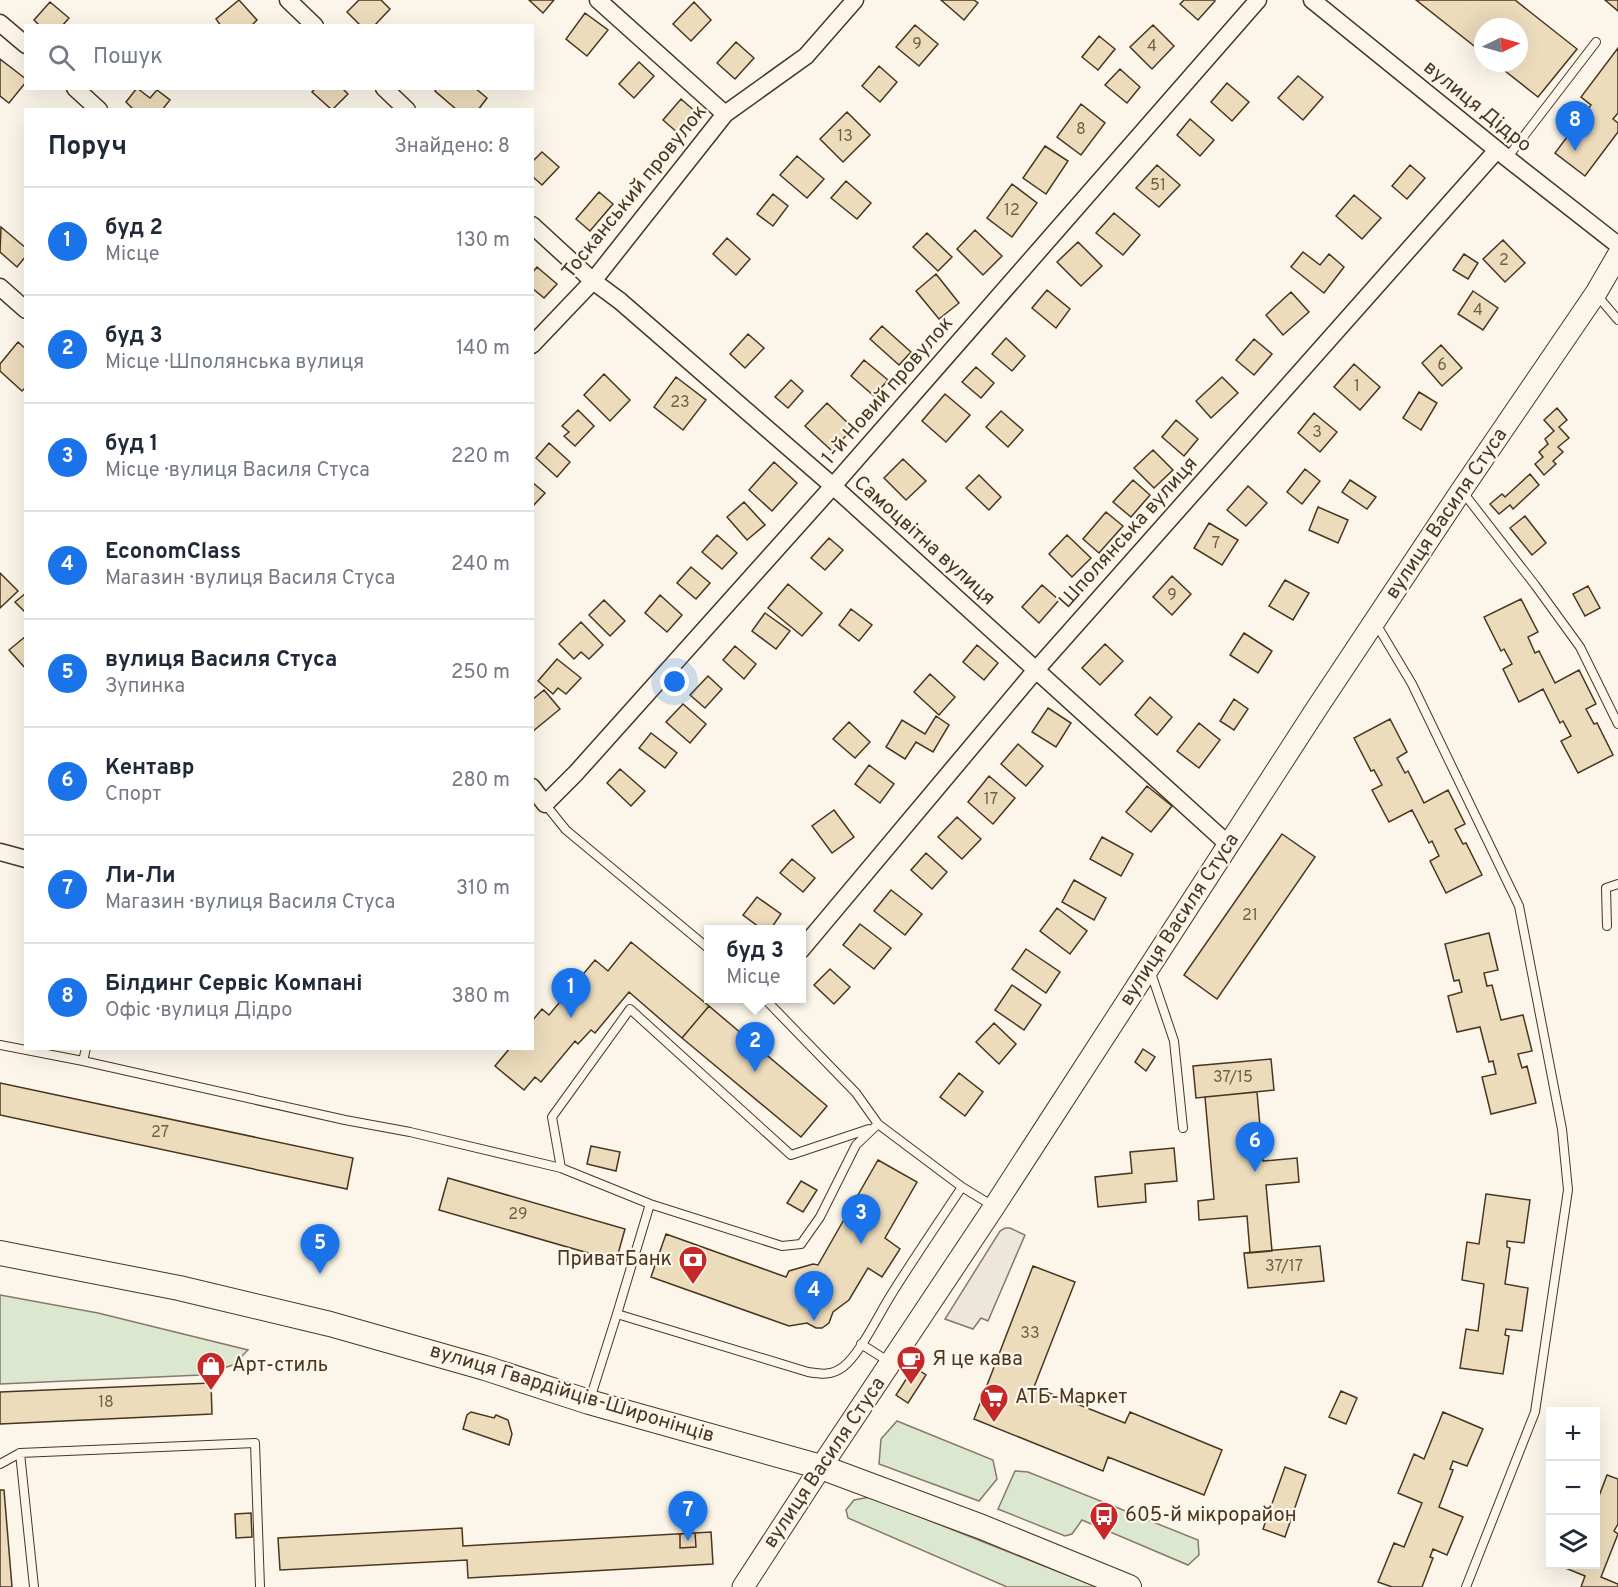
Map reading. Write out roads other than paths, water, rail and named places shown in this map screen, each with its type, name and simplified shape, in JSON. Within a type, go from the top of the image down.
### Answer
[{"type":"main road","name":"вулиця Гвардійців-Широнінців","points":[[0,1253],[179,1288],[322,1322],[485,1368],[589,1402],[820,1467],[982,1527],[1129,1587]]},
{"type":"street","points":[[288,0],[313,24]]},
{"type":"street","points":[[598,0],[725,114]]},
{"type":"street","name":"Тосканський провулок","points":[[534,343],[593,280],[725,114],[806,56],[855,0]]},
{"type":"street","name":"1-й Новий провулок","points":[[545,804],[576,773],[833,486],[1258,0]]},
{"type":"street","name":"вулиця Дідро","points":[[1312,0],[1618,245]]},
{"type":"street","points":[[0,22],[24,43]]},
{"type":"street","points":[[77,90],[97,108]]},
{"type":"street","points":[[386,90],[405,108]]},
{"type":"street","name":"Шполянська вулиця","points":[[806,944],[1035,671],[1502,154]]},
{"type":"street","name":"Самоцвітна вулиця","points":[[534,227],[833,486],[1229,845]]},
{"type":"street","name":"вулиця Василя Стуса","points":[[743,1587],[1461,491],[1596,293],[1618,255]]},
{"type":"street","points":[[0,287],[24,308]]},
{"type":"street","points":[[534,790],[545,804]]},
{"type":"street","points":[[0,852],[24,858]]},
{"type":"lane","points":[[1502,154],[1596,42]]},
{"type":"lane","points":[[1596,293],[1618,320]]},
{"type":"lane","points":[[1461,491],[1535,585],[1580,647],[1618,724]]},
{"type":"lane","points":[[1375,622],[1412,684],[1519,906],[1562,1129],[1568,1190],[1535,1412],[1466,1587]]},
{"type":"lane","points":[[545,804],[566,830],[704,945]]},
{"type":"lane","points":[[1607,926],[1606,888],[1618,884]]},
{"type":"lane","points":[[1149,967],[1174,1041],[1183,1128]]},
{"type":"lane","points":[[768,1003],[856,1093],[875,1126],[994,1207]]},
{"type":"lane","points":[[561,1168],[552,1117],[630,1009],[791,1155],[875,1126]]},
{"type":"lane","points":[[0,1045],[24,1050]]},
{"type":"lane","points":[[26,1050],[345,1120],[410,1132],[561,1168],[650,1204],[782,1246],[801,1244],[820,1217],[856,1145],[875,1126]]},
{"type":"lane","points":[[83,1061],[86,1050]]},
{"type":"lane","points":[[617,1314],[808,1372],[825,1375],[835,1372],[844,1366],[861,1344],[909,1266],[962,1187]]},
{"type":"lane","points":[[589,1402],[650,1204]]},
{"type":"lane","points":[[861,1344],[891,1363]]},
{"type":"lane","points":[[0,1464],[20,1453],[255,1443],[260,1587]]},
{"type":"lane","points":[[20,1453],[34,1587]]},
{"type":"place","name":"Білдинг Сервіс Компані","points":[[1575,151]]},
{"type":"place","name":"буд 2","points":[[571,1018]]},
{"type":"place","name":"буд 3","points":[[755,1072]]},
{"type":"place","name":"Кентавр","points":[[1255,1172]]},
{"type":"place","name":"буд 1","points":[[861,1244]]},
{"type":"place","name":"вулиця Василя Стуса","points":[[320,1274]]},
{"type":"place","name":"ПриватБанк","points":[[693,1286]]},
{"type":"place","name":"EconomClass","points":[[814,1321]]},
{"type":"place","name":"Я це кава","points":[[911,1386]]},
{"type":"place","name":"Арт-стиль","points":[[211,1392]]},
{"type":"place","name":"АТБ-Маркет","points":[[994,1424]]},
{"type":"place","name":"Ли-Ли","points":[[688,1541]]},
{"type":"place","name":"605-й мікрорайон","points":[[1104,1542]]}]
